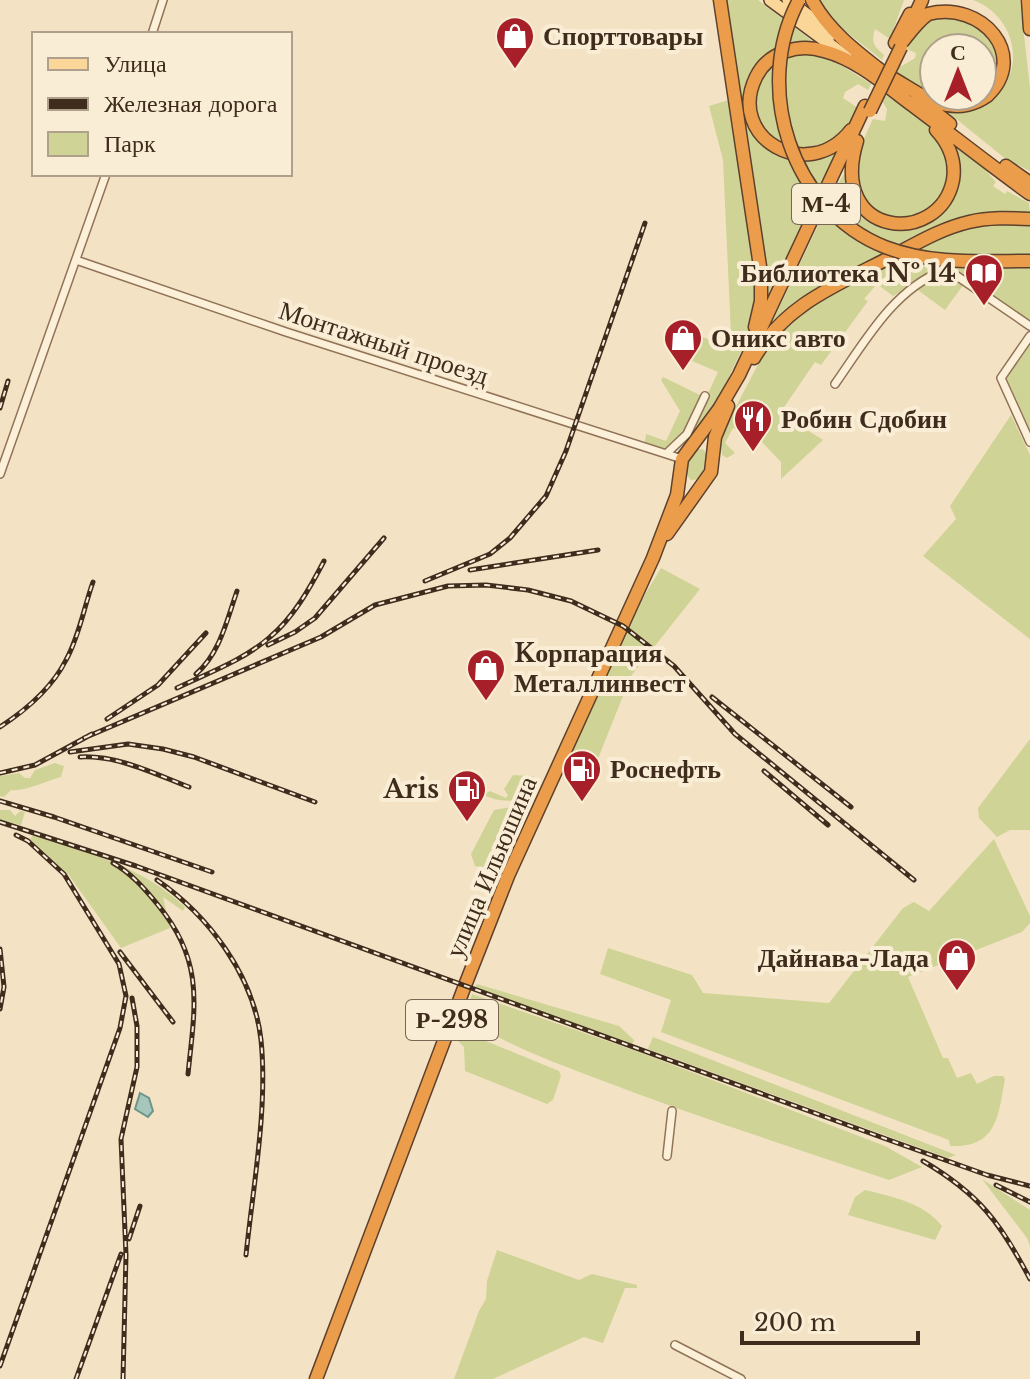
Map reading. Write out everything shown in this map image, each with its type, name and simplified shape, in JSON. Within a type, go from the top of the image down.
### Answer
[{"type":"highway","points":[[720,0],[762,281],[756,325],[726,403]]},
{"type":"highway","name":"М-4","points":[[799,0],[780,58],[781,116],[795,160],[829,208],[871,241],[905,253],[939,260],[1030,261]]},
{"type":"highway","points":[[812,0],[862,62],[1030,183]]},
{"type":"highway","name":"Р-298","points":[[899,42],[910,0]]},
{"type":"highway","name":"Р-298","points":[[653,558],[711,472],[715,437],[726,403],[919,0]]},
{"type":"highway","points":[[1028,0],[1030,29]]},
{"type":"highway","points":[[885,79],[931,99],[957,106],[978,102],[993,92],[1002,80],[1008,61],[1008,44],[999,26],[987,14],[966,5],[947,5],[933,11],[899,42]]},
{"type":"highway","points":[[862,62],[815,49],[786,51],[759,72],[752,88],[750,105],[755,125],[765,138],[779,150],[800,156],[818,155],[837,145],[865,111]]},
{"type":"highway","points":[[858,137],[851,164],[851,181],[856,198],[870,214],[889,222],[908,223],[926,217],[940,206],[950,190],[953,177],[948,145],[885,79]]},
{"type":"highway","points":[[885,79],[1030,194]]},
{"type":"highway","name":"Р-298","points":[[726,403],[858,137],[865,111]]},
{"type":"highway","name":"Р-298","points":[[653,558],[678,490],[682,459],[726,403],[768,337],[795,309],[903,250],[959,225],[987,219],[1030,219]]},
{"type":"highway","points":[[707,478],[697,485],[688,485],[682,477],[682,459],[701,445],[709,449],[713,459]]},
{"type":"highway","name":"улица Ильюшина","points":[[316,1379],[508,876],[653,558]]},
{"type":"main road","points":[[770,0],[862,62]]},
{"type":"main road","points":[[788,0],[862,62]]},
{"type":"street","points":[[153,32],[163,0]]},
{"type":"street","points":[[0,474],[105,176]]},
{"type":"street","name":"Монтажный проезд","points":[[76,260],[286,332],[682,459]]},
{"type":"street","points":[[835,384],[888,310],[942,271],[954,274],[1030,326]]},
{"type":"street","points":[[1030,336],[1001,378],[1030,442]]},
{"type":"street","points":[[667,453],[687,434],[705,396]]},
{"type":"street","points":[[667,1156],[672,1111]]},
{"type":"street","points":[[675,1345],[741,1379]]},
{"type":"green space","points":[[726,0],[758,0],[815,43],[800,43],[779,50],[766,64],[747,97],[774,152],[807,159],[839,149],[764,315],[767,268]]},
{"type":"green space","points":[[818,0],[904,0],[890,39],[875,29],[873,41],[884,55],[882,60],[835,23]]},
{"type":"green space","points":[[973,0],[1020,0],[1030,88],[1030,171],[1007,160],[948,112],[998,112],[998,93],[1011,71],[1012,46],[1003,23],[985,6]]},
{"type":"green space","points":[[962,8],[988,21],[997,32],[918,32],[918,86],[894,70],[896,63],[902,66],[915,58],[916,53],[907,49],[917,33],[922,26],[935,15]]},
{"type":"green space","points":[[998,34],[1002,44],[998,76]]},
{"type":"green space","points":[[795,53],[826,59],[871,84],[868,90],[858,84],[845,92],[843,98],[858,108],[842,135],[827,147],[808,151],[791,149],[776,141],[764,128],[757,113],[755,97],[760,80],[772,64]]},
{"type":"green space","points":[[886,95],[918,117],[934,133],[945,155],[947,179],[944,190],[930,209],[909,219],[898,219],[878,212],[863,197],[856,177],[863,140],[873,119],[885,121],[887,109],[882,101]]},
{"type":"green space","points":[[729,100],[757,275],[753,319],[715,406],[682,446],[666,451],[645,442],[646,434],[666,441],[680,411],[661,380],[663,377],[706,398],[718,372],[692,361],[697,350],[683,343],[688,331],[722,345],[727,344],[731,334],[723,160],[709,106]]},
{"type":"green space","points":[[952,142],[981,165],[996,182],[993,186],[1029,203],[1030,215],[948,223],[908,240],[818,287],[798,300],[771,325],[823,215],[821,210],[846,171],[851,194],[863,214],[883,227],[907,229],[946,207]]},
{"type":"green space","points":[[1030,223],[1030,322],[1019,323],[964,284],[945,310],[911,285],[893,296],[877,284],[821,365],[815,362],[780,413],[823,440],[781,479],[781,462],[762,442],[733,428],[725,443],[735,453],[727,458],[722,455],[720,437],[763,355],[782,329],[805,307],[919,248],[969,227]]},
{"type":"green space","points":[[1030,340],[1030,431],[1006,377]]},
{"type":"green space","points":[[1011,415],[1030,455],[1030,639],[923,556],[956,519],[950,506]]},
{"type":"green space","points":[[703,449],[707,455],[704,472],[699,478],[691,480],[685,473],[688,461],[695,451]]},
{"type":"green space","points":[[661,568],[700,589],[631,676],[591,776],[568,767],[564,761],[632,616]]},
{"type":"green space","points":[[1030,739],[1030,830],[1010,830],[997,837],[979,818],[978,808]]},
{"type":"green space","points":[[55,763],[64,766],[61,777],[11,790],[4,797],[0,796],[0,776],[19,773],[30,778],[35,770]]},
{"type":"green space","points":[[513,775],[533,776],[538,781],[538,788],[526,797],[512,800],[497,800],[483,795],[490,791],[506,798],[508,795],[504,789]]},
{"type":"green space","points":[[524,805],[526,811],[503,866],[498,870],[475,866],[471,854],[494,810]]},
{"type":"green space","points":[[0,810],[10,810],[15,816],[20,811],[25,812],[21,825],[0,820]]},
{"type":"green space","points":[[33,835],[132,871],[185,907],[183,911],[163,897],[170,928],[121,948],[68,874],[30,839]]},
{"type":"green space","points":[[994,839],[1030,916],[1030,923],[1022,932],[908,977],[943,1058],[948,1058],[957,1078],[971,1073],[977,1084],[994,1076],[1005,1079],[997,1117],[986,1136],[977,1142],[950,1146],[949,1140],[661,1032],[671,1000],[600,974],[608,948],[692,975],[703,993],[829,1003],[903,908],[914,902],[929,911]]},
{"type":"green space","points":[[477,984],[619,1026],[634,1040],[632,1045],[474,989]]},
{"type":"green space","points":[[472,994],[636,1051],[885,1146],[922,1167],[889,1180],[634,1093],[564,1066],[480,1027],[465,1017]]},
{"type":"green space","points":[[459,1032],[559,1071],[561,1076],[553,1100],[547,1104],[465,1071],[464,1047],[457,1040]]},
{"type":"green space","points":[[653,1037],[956,1155],[948,1158],[648,1049]]},
{"type":"green space","points":[[982,1179],[1030,1210],[1030,1246],[1027,1238]]},
{"type":"green space","points":[[865,1190],[907,1202],[935,1218],[942,1226],[935,1240],[848,1215],[855,1197]]},
{"type":"green space","points":[[497,1250],[579,1280],[592,1274],[637,1285],[637,1288],[625,1288],[603,1343],[584,1337],[493,1379],[454,1379],[486,1299],[487,1281]]},
{"type":"water","points":[[140,1093],[149,1098],[153,1111],[148,1117],[135,1109]]},
{"type":"railway","points":[[425,581],[490,554],[510,538],[546,496],[566,451],[645,223]]},
{"type":"railway","points":[[0,408],[8,381]]},
{"type":"railway","points":[[268,645],[315,618],[384,538]]},
{"type":"railway","points":[[470,570],[598,550]]},
{"type":"railway","points":[[177,688],[237,659],[270,637],[294,612],[324,561]]},
{"type":"railway","points":[[0,727],[38,698],[60,670],[71,651],[93,582]]},
{"type":"railway","points":[[84,738],[321,637],[375,605],[448,586],[486,585],[528,590],[571,601],[623,626],[674,666],[735,734],[914,880]]},
{"type":"railway","points":[[196,674],[217,646],[237,591]]},
{"type":"railway","points":[[107,719],[158,685],[206,633]]},
{"type":"railway","points":[[712,697],[851,807]]},
{"type":"railway","points":[[0,773],[35,765],[92,734]]},
{"type":"railway","points":[[70,752],[128,744],[163,749],[194,757],[315,802]]},
{"type":"railway","points":[[80,757],[122,762],[189,787]]},
{"type":"railway","points":[[764,771],[828,825]]},
{"type":"railway","points":[[0,801],[212,872]]},
{"type":"railway","points":[[0,822],[136,866],[987,1175],[1030,1186]]},
{"type":"railway","points":[[0,1366],[120,1028],[126,996],[119,964],[64,874],[28,841],[16,835]]},
{"type":"railway","points":[[113,863],[132,876],[153,899],[184,946],[190,966],[194,1006],[188,1074]]},
{"type":"railway","points":[[157,880],[194,911],[226,950],[239,971],[257,1016],[263,1092],[246,1255]]},
{"type":"railway","points":[[0,949],[4,987],[0,1009]]},
{"type":"railway","points":[[120,952],[173,1022]]},
{"type":"railway","points":[[123,1379],[126,1255],[121,1139],[137,1067],[137,1026],[132,998]]},
{"type":"railway","points":[[923,1161],[959,1185],[986,1211],[998,1225],[1030,1279]]},
{"type":"railway","points":[[996,1185],[1030,1202]]},
{"type":"railway","points":[[129,1239],[140,1206]]},
{"type":"railway","points":[[76,1379],[121,1254]]},
{"type":"place","name":"Спорттовары","points":[[515,70]]},
{"type":"place","name":"Библиотека № 14","points":[[984,307]]},
{"type":"place","name":"Оникс авто","points":[[683,372]]},
{"type":"place","name":"Робин Сдобин","points":[[753,453]]},
{"type":"place","name":"Kорпарация Металлинвест","points":[[486,702]]},
{"type":"place","name":"Роснефть","points":[[582,803]]},
{"type":"place","name":"Aris","points":[[467,823]]},
{"type":"place","name":"Дайнава-Лада","points":[[957,992]]}]
